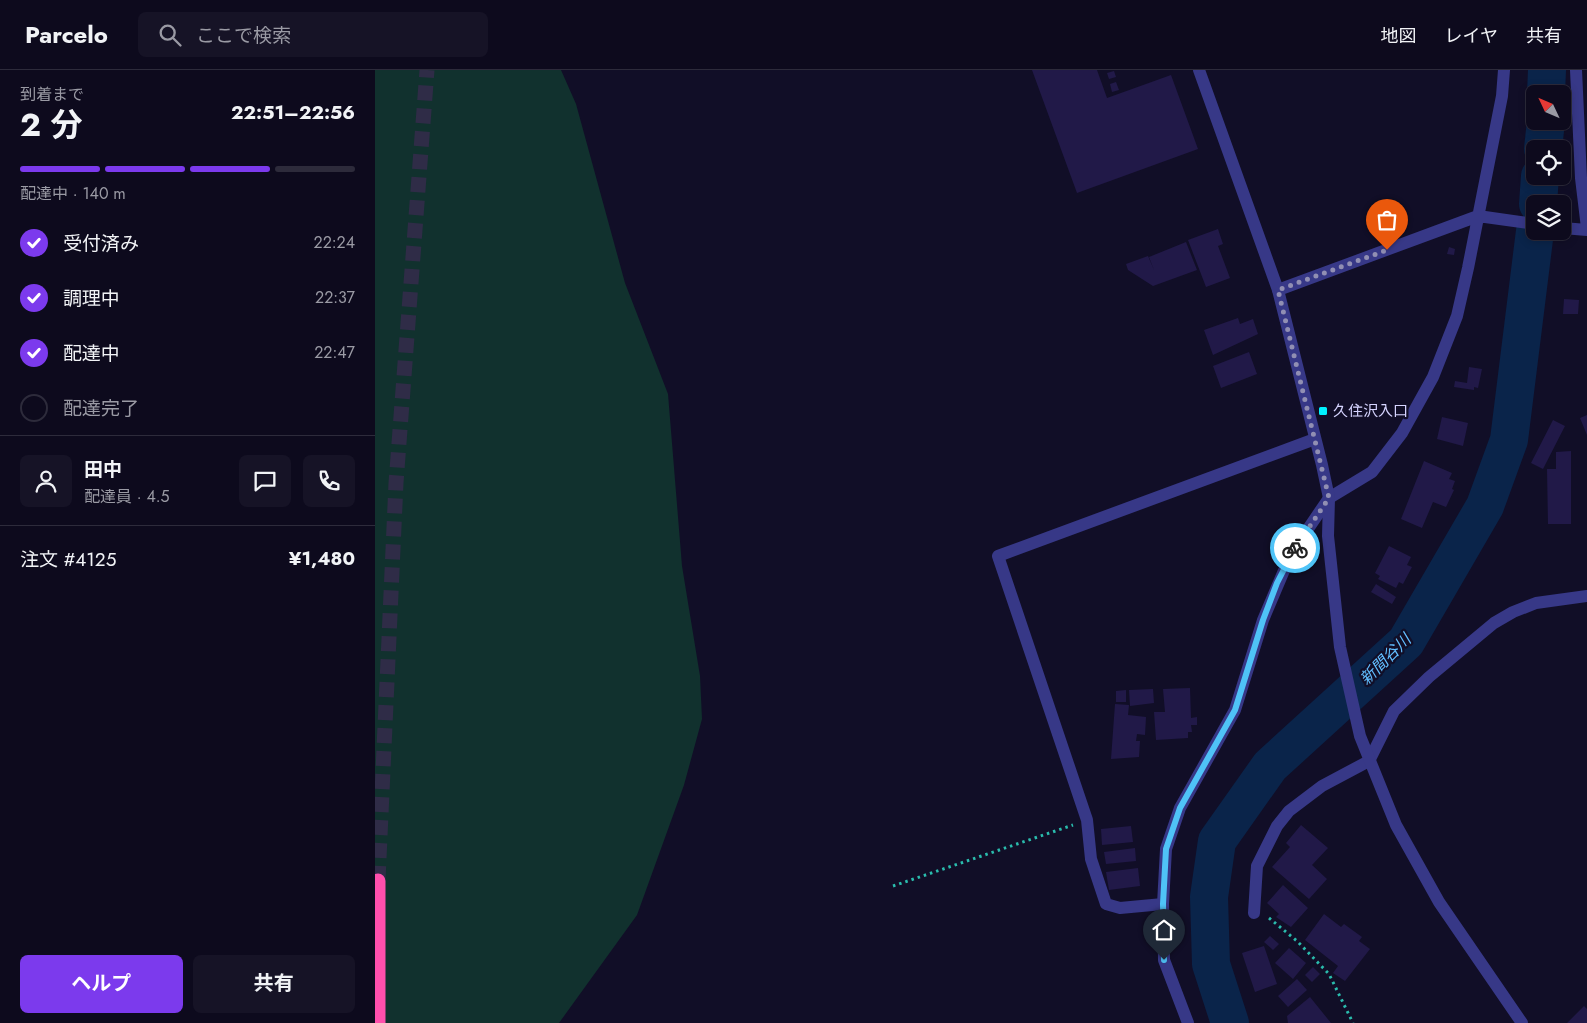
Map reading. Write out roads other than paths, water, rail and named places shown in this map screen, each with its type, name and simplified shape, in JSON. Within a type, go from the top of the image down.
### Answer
[{"type":"highway","points":[[378,882],[378,1023]]},
{"type":"street","points":[[1199,70],[1278,290],[1315,439],[1329,498],[1328,536],[1340,646],[1361,736],[1369,761],[1396,825],[1439,902],[1521,1023]]},
{"type":"street","points":[[1188,1023],[1164,960],[1163,904],[1166,849],[1180,808],[1235,710],[1263,620],[1291,554],[1329,498],[1372,472],[1402,433],[1433,377],[1457,316],[1502,96],[1504,70]]},
{"type":"street","points":[[1571,228],[1587,229],[1581,178],[1576,70]]},
{"type":"street","points":[[1278,290],[1478,216],[1526,223]]},
{"type":"street","points":[[1163,904],[1119,908],[1106,904],[1091,859],[1087,820],[998,556],[1315,439]]},
{"type":"street","points":[[1255,913],[1257,866],[1277,826],[1289,811],[1322,786],[1369,761],[1394,711],[1429,676],[1495,623],[1513,612],[1536,603],[1587,596]]},
{"type":"waterway","name":"新間谷川","points":[[1546,85],[1547,70]]},
{"type":"waterway","name":"新間谷川","points":[[1544,140],[1545,130]]},
{"type":"waterway","name":"新間谷川","points":[[1539,185],[1539,195]]},
{"type":"waterway","name":"新間谷川","points":[[1230,1023],[1211,964],[1209,897],[1217,841],[1270,766],[1406,642],[1485,506],[1509,440],[1534,240]]},
{"type":"tunnel","points":[[378,881],[396,483],[427,70]]},
{"type":"place","name":"久住沢入口","points":[[1323,411]]}]
